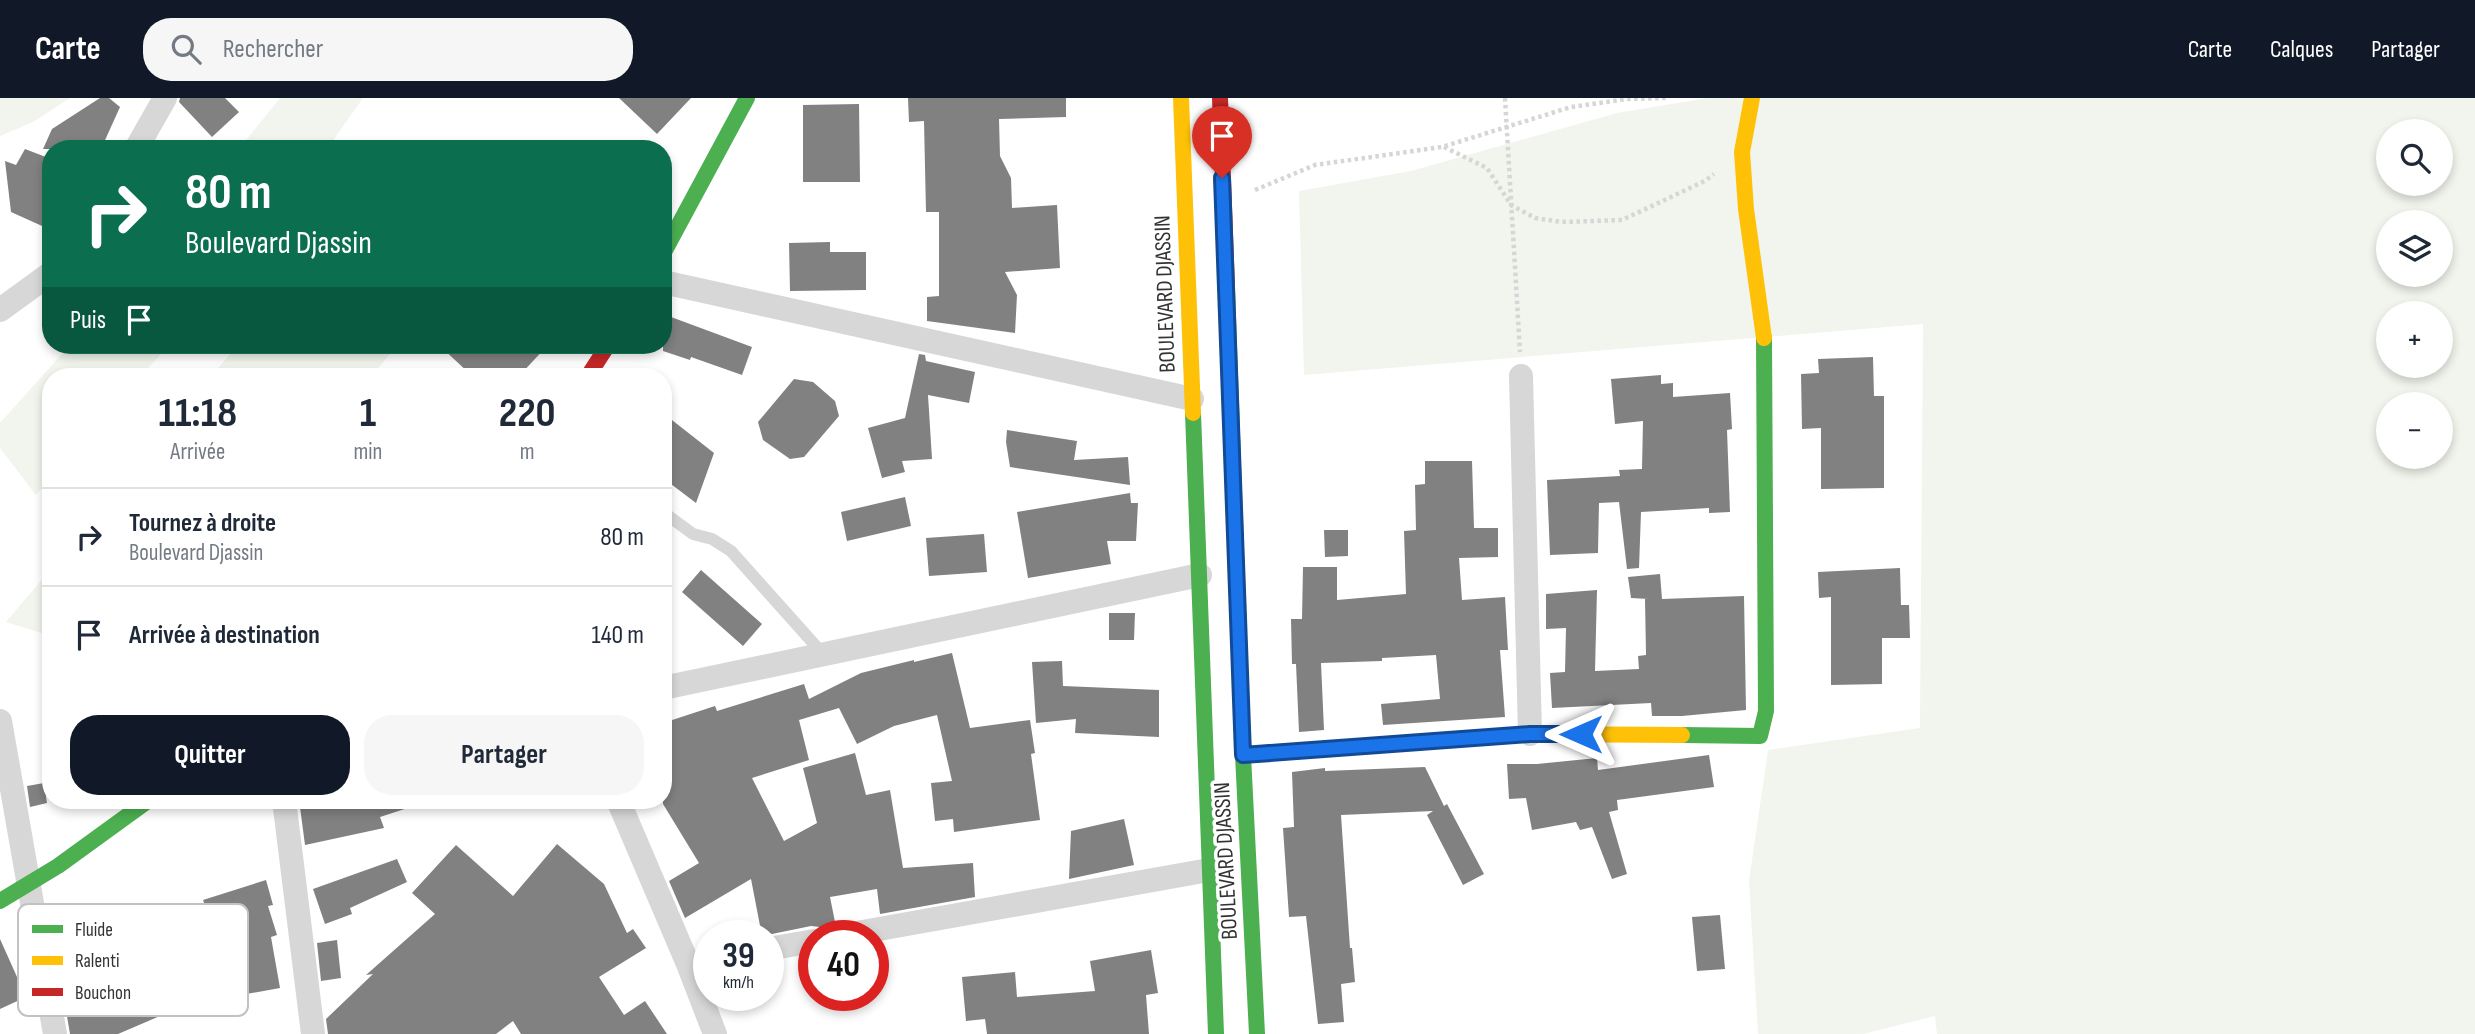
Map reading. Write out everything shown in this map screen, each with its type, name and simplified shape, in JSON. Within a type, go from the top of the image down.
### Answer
[{"type":"main road","points":[[672,237],[747,98]]},
{"type":"main road","name":"BOULEVARD DJASSIN","points":[[1181,98],[1216,1034]]},
{"type":"main road","name":"BOULEVARD DJASSIN","points":[[1220,98],[1243,755],[1257,1034]]},
{"type":"main road","points":[[1243,755],[1530,734],[1760,736],[1766,711],[1764,331],[1746,209],[1742,152],[1752,98]]},
{"type":"main road","points":[[0,901],[28,887],[137,809]]},
{"type":"street","points":[[141,140],[165,98]]},
{"type":"street","points":[[0,310],[42,280]]},
{"type":"street","points":[[672,284],[1192,399]]},
{"type":"street","points":[[1521,376],[1530,734]]},
{"type":"street","points":[[672,686],[1200,575]]},
{"type":"street","points":[[0,721],[31,904]]},
{"type":"street","points":[[285,809],[313,1034]]},
{"type":"street","points":[[622,809],[693,952]]},
{"type":"street","points":[[889,927],[1209,870]]},
{"type":"street","points":[[710,1011],[715,1034]]},
{"type":"street","points":[[52,1016],[55,1034]]},
{"type":"lane","points":[[672,518],[694,534],[712,539],[731,551],[823,654]]},
{"type":"path","points":[[1505,98],[1521,376]]},
{"type":"path","points":[[1223,205],[1315,165],[1442,147],[1571,107],[1627,99],[1666,98]]},
{"type":"path","points":[[1442,147],[1487,168],[1511,205],[1535,218],[1562,222],[1622,220],[1705,181],[1742,152]]},
{"type":"shaded area","points":[[0,98],[70,98],[33,122],[0,136]]},
{"type":"shaded area","points":[[280,98],[363,98],[333,140],[246,140]]},
{"type":"shaded area","points":[[1708,98],[2475,98],[2475,1034],[1937,1034],[1935,1016],[1863,1034],[1758,1034],[1749,881],[1768,750],[1920,728],[1923,324],[1304,375],[1299,191],[1411,171],[1617,113]]},
{"type":"shaded area","points":[[62,354],[161,354],[148,368],[49,368]]},
{"type":"shaded area","points":[[230,354],[390,354],[378,368],[218,368]]},
{"type":"shaded area","points":[[42,376],[42,488],[36,495],[0,448],[0,423]]},
{"type":"shaded area","points":[[42,580],[42,633],[6,622]]},
{"type":"building","points":[[100,98],[109,98],[120,107],[105,140],[47,140],[52,129]]},
{"type":"building","points":[[180,98],[225,98],[239,112],[212,137],[179,102]]},
{"type":"building","points":[[619,98],[691,98],[657,134]]},
{"type":"building","points":[[908,98],[1066,98],[1066,117],[999,119],[1000,156],[1011,178],[1012,208],[1057,205],[1060,268],[1005,272],[1017,295],[1015,333],[927,321],[927,297],[939,296],[939,212],[926,212],[924,121],[909,122]]},
{"type":"building","points":[[859,104],[860,182],[803,182],[803,105]]},
{"type":"building","points":[[25,149],[42,156],[42,226],[11,212],[5,161],[16,165]]},
{"type":"building","points":[[830,242],[830,252],[866,252],[866,290],[790,291],[789,243]]},
{"type":"building","points":[[672,317],[752,347],[742,375],[691,357],[690,360],[672,354]]},
{"type":"building","points":[[449,354],[540,354],[526,368],[463,368]]},
{"type":"building","points":[[919,354],[925,355],[926,361],[975,372],[969,403],[928,395],[932,459],[902,461],[905,472],[882,478],[868,428],[905,418]]},
{"type":"building","points":[[1873,357],[1874,396],[1884,396],[1884,488],[1821,489],[1821,428],[1802,429],[1801,374],[1819,373],[1818,359]]},
{"type":"building","points":[[1661,375],[1661,384],[1673,383],[1673,397],[1730,393],[1732,429],[1727,430],[1730,512],[1709,513],[1709,508],[1641,512],[1639,568],[1627,569],[1619,502],[1599,503],[1598,553],[1550,555],[1547,480],[1620,476],[1619,470],[1642,469],[1643,421],[1615,424],[1611,379]]},
{"type":"building","points":[[794,379],[813,382],[835,401],[839,416],[804,457],[790,459],[763,440],[758,422]]},
{"type":"building","points":[[672,420],[714,453],[696,503],[672,485]]},
{"type":"building","points":[[1007,430],[1077,441],[1074,460],[1128,457],[1130,485],[1010,467]]},
{"type":"building","points":[[1425,461],[1472,461],[1474,528],[1498,528],[1498,557],[1459,558],[1462,600],[1505,597],[1508,650],[1500,650],[1505,717],[1383,725],[1381,704],[1440,699],[1436,655],[1382,658],[1382,661],[1321,663],[1324,730],[1299,732],[1296,664],[1292,664],[1291,619],[1302,619],[1303,567],[1337,567],[1337,600],[1406,594],[1404,531],[1416,530],[1415,485],[1425,484]]},
{"type":"building","points":[[1130,493],[1131,503],[1138,503],[1136,541],[1107,541],[1111,564],[1028,578],[1017,512]]},
{"type":"building","points":[[905,497],[911,526],[847,541],[841,512]]},
{"type":"building","points":[[1324,530],[1348,530],[1348,556],[1325,557]]},
{"type":"building","points":[[984,534],[987,572],[929,576],[926,538]]},
{"type":"building","points":[[1900,568],[1901,605],[1909,605],[1910,638],[1882,638],[1882,684],[1831,685],[1831,597],[1819,598],[1818,572]]},
{"type":"building","points":[[701,570],[762,624],[743,646],[682,592]]},
{"type":"building","points":[[1660,574],[1662,599],[1744,596],[1746,710],[1652,716],[1651,703],[1552,708],[1550,673],[1565,672],[1566,628],[1546,629],[1546,594],[1597,590],[1595,671],[1639,669],[1638,656],[1646,655],[1645,599],[1649,599],[1631,598],[1628,577]]},
{"type":"building","points":[[1109,613],[1135,613],[1134,640],[1109,640]]},
{"type":"building","points":[[952,653],[970,728],[1030,720],[1035,753],[1031,754],[1040,820],[954,832],[953,819],[935,821],[931,783],[952,781],[937,715],[894,726],[857,744],[839,708],[799,720],[809,760],[752,778],[784,841],[817,823],[803,768],[855,753],[866,795],[890,790],[903,868],[973,863],[975,897],[880,914],[877,889],[830,897],[835,920],[798,920],[798,929],[784,932],[784,920],[759,920],[751,879],[685,918],[669,881],[699,863],[666,809],[672,809],[672,720],[715,706],[717,711],[804,684],[809,699],[861,673]]},
{"type":"building","points":[[1062,661],[1063,686],[1159,690],[1159,737],[1075,733],[1076,719],[1036,723],[1032,662]]},
{"type":"building","points":[[1709,755],[1714,787],[1617,800],[1618,810],[1609,812],[1627,874],[1612,879],[1592,827],[1580,830],[1576,822],[1532,830],[1526,798],[1509,799],[1507,764],[1597,758],[1598,770]]},
{"type":"building","points":[[1425,767],[1444,806],[1447,804],[1484,874],[1463,885],[1427,815],[1433,811],[1341,815],[1350,948],[1355,982],[1341,984],[1344,1022],[1318,1024],[1306,916],[1289,917],[1283,828],[1294,827],[1292,772],[1325,768],[1325,771]]},
{"type":"building","points":[[42,783],[42,804],[30,807],[27,786]]},
{"type":"building","points":[[300,809],[405,809],[380,817],[384,828],[305,845]]},
{"type":"building","points":[[1124,819],[1134,865],[1069,879],[1071,831]]},
{"type":"building","points":[[557,844],[604,884],[627,933],[633,929],[646,948],[599,977],[624,1015],[645,1001],[667,1034],[521,1034],[513,1021],[496,1034],[328,1034],[326,1019],[373,974],[366,975],[435,914],[412,893],[456,845],[513,896]]},
{"type":"building","points":[[397,859],[407,882],[350,908],[352,914],[325,924],[313,889]]},
{"type":"building","points":[[266,880],[273,905],[268,906],[277,935],[271,937],[280,988],[248,994],[248,904],[204,904],[203,900]]},
{"type":"building","points":[[1720,915],[1725,969],[1697,971],[1692,917]]},
{"type":"building","points":[[0,939],[18,979],[18,1001],[0,1009]]},
{"type":"building","points":[[337,940],[341,978],[321,981],[317,943]]},
{"type":"building","points":[[1151,950],[1158,993],[1146,995],[1149,1034],[987,1034],[985,1019],[966,1021],[962,977],[1015,972],[1017,997],[1095,991],[1090,961]]},
{"type":"building","points":[[67,1016],[160,1016],[118,1034],[70,1034]]},
{"type":"traffic: fast","points":[[672,237],[747,98]]},
{"type":"traffic: fast","points":[[1227,287],[1243,755],[1257,1034]]},
{"type":"traffic: fast","points":[[1682,735],[1760,736],[1766,711],[1764,338]]},
{"type":"traffic: fast","points":[[1193,413],[1216,1034]]},
{"type":"traffic: fast","points":[[0,901],[58,866],[137,809]]},
{"type":"traffic: slow","points":[[1181,98],[1193,413]]},
{"type":"traffic: slow","points":[[1752,98],[1742,152],[1746,209],[1764,338]]},
{"type":"traffic: slow","points":[[1243,755],[1530,734],[1682,735]]},
{"type":"traffic: jam","points":[[1220,98],[1227,287]]},
{"type":"traffic: jam","points":[[593,368],[602,354]]},
{"type":"route","points":[[1222,178],[1243,755],[1530,734],[1581,734]]}]
